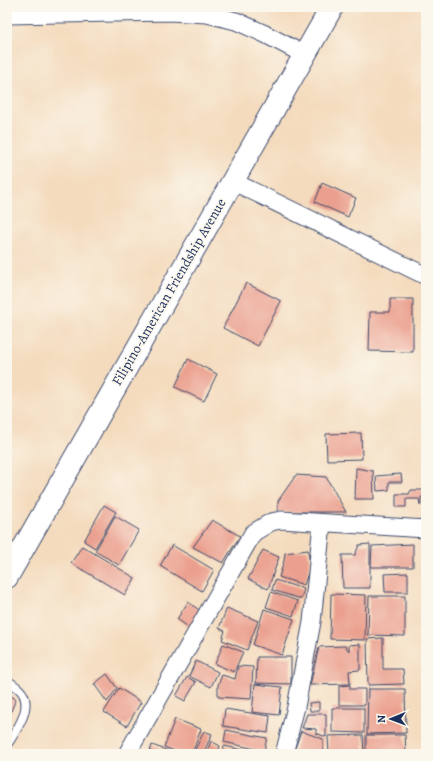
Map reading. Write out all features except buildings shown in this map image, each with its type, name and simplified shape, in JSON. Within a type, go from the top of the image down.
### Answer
[{"type":"main road","name":"Filipino-American Friendship Avenue","points":[[7,577],[332,7]]},
{"type":"street","points":[[16,12],[169,12],[207,14],[236,21],[305,55]]},
{"type":"street","points":[[232,181],[426,276]]},
{"type":"street","points":[[127,754],[253,533],[271,522],[281,520],[426,528]]},
{"type":"street","points":[[284,754],[296,707],[312,622],[322,522]]},
{"type":"lane","points":[[7,680],[21,690],[25,701],[24,715],[7,745]]}]
